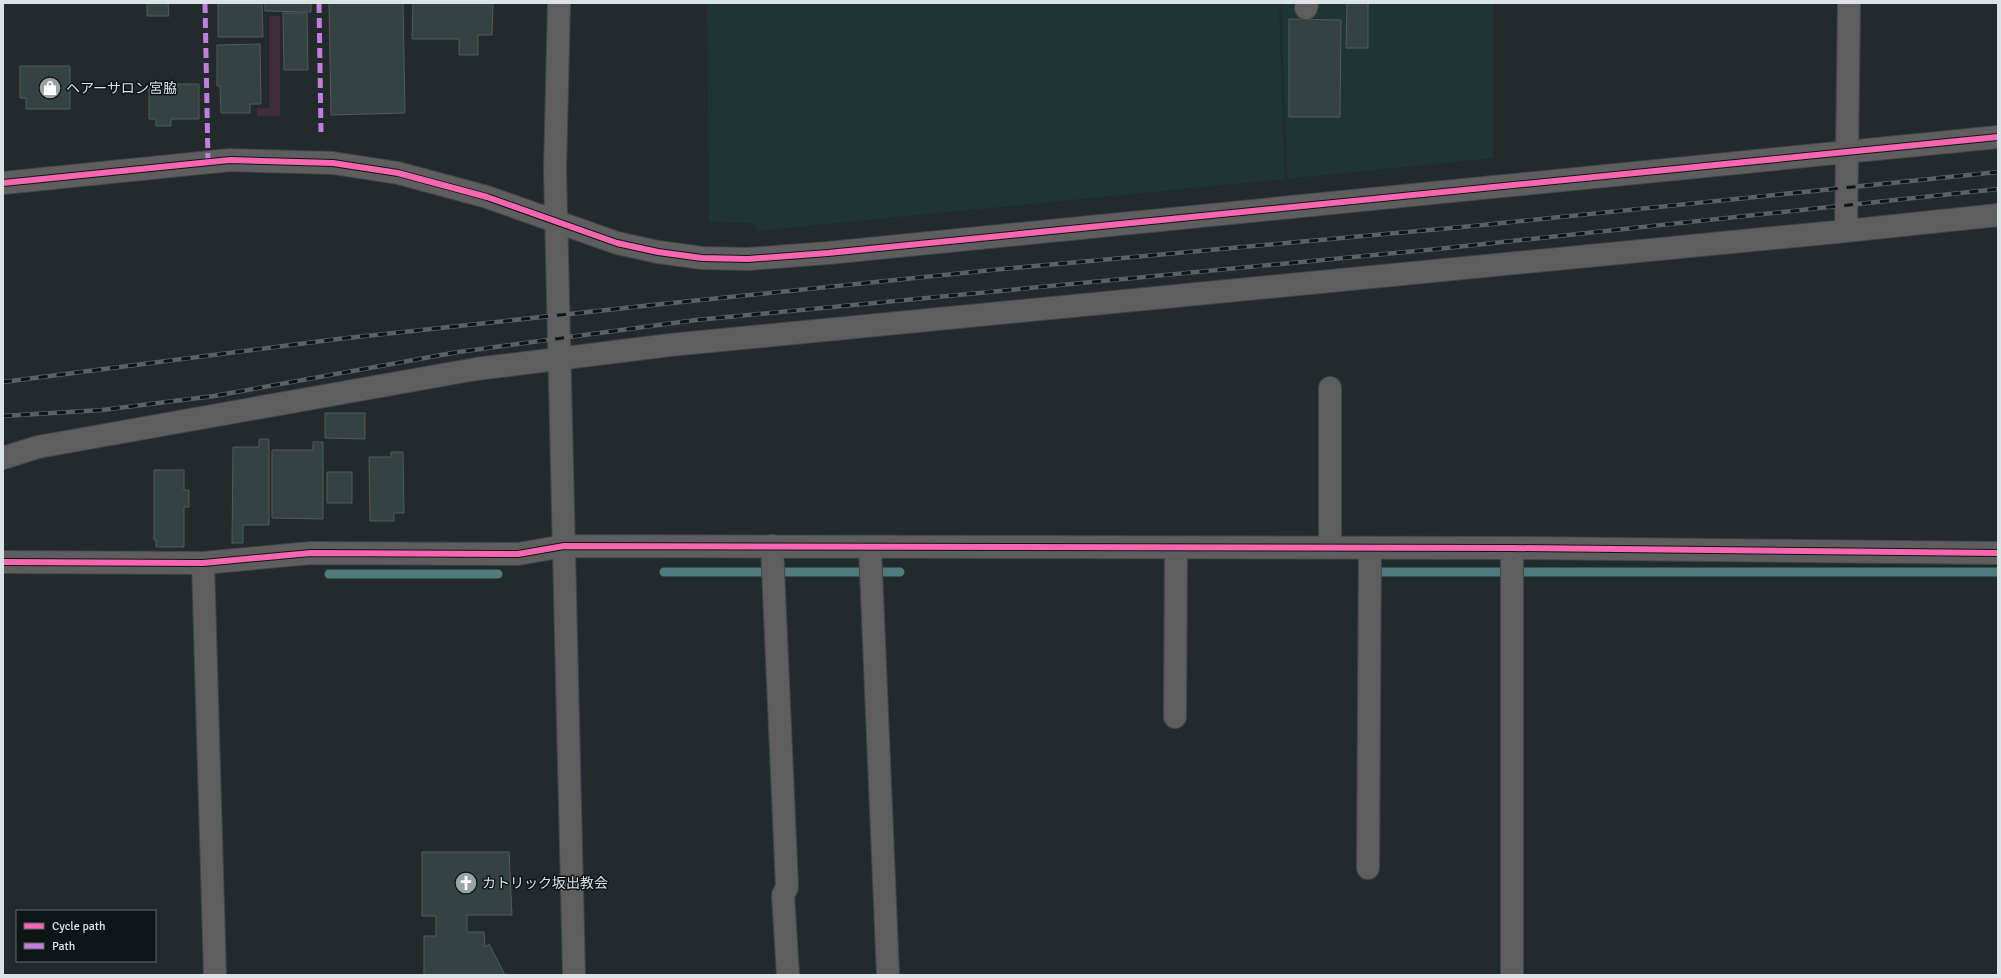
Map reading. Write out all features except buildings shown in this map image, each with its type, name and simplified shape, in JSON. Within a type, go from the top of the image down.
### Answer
[{"type":"street","points":[[559,3],[555,170],[574,975]]},
{"type":"street","points":[[1846,231],[1849,3]]},
{"type":"street","points":[[3,183],[230,160],[333,163],[398,173],[487,197],[617,243],[658,252],[702,258],[748,259],[828,253],[1998,137]]},
{"type":"street","points":[[3,458],[38,447],[476,368],[560,358],[1846,231],[1998,214]]},
{"type":"street","points":[[1330,388],[1330,548]]},
{"type":"street","points":[[3,562],[203,563],[311,553],[518,554],[564,546],[773,563],[870,561],[1176,548],[1330,548],[1370,564],[1512,550],[1998,553]]},
{"type":"street","points":[[1175,718],[1176,548]]},
{"type":"street","points":[[1512,550],[1512,975]]},
{"type":"street","points":[[870,561],[888,975]]},
{"type":"street","points":[[203,563],[215,975]]},
{"type":"street","points":[[773,563],[787,887],[783,895],[788,975]]},
{"type":"street","points":[[1368,868],[1370,564]]},
{"type":"shaded area","points":[[707,3],[1279,3],[1285,179],[756,231],[755,223],[709,222]]},
{"type":"shaded area","points":[[1281,3],[1494,3],[1493,158],[1287,179]]},
{"type":"shaded area","points":[[269,16],[280,16],[280,116],[257,116],[257,108],[269,108]]},
{"type":"waterway","points":[[664,572],[900,572]]},
{"type":"waterway","points":[[1378,572],[1998,572]]},
{"type":"waterway","points":[[329,574],[498,574]]},
{"type":"railway","points":[[3,382],[338,339],[662,304],[1002,269],[1473,226],[1998,172]]},
{"type":"railway","points":[[3,416],[102,410],[214,396],[458,352],[696,320],[1437,249],[1998,189]]},
{"type":"marked path","points":[[205,3],[208,162]]},
{"type":"marked path","points":[[319,3],[321,132]]},
{"type":"cycle path","points":[[3,183],[230,160],[333,163],[398,173],[487,197],[617,243],[658,252],[702,258],[748,259],[828,253],[1998,137]]},
{"type":"cycle path","points":[[3,562],[203,563],[311,553],[518,554],[564,546],[1512,548],[1998,553]]},
{"type":"place","name":"ヘアーサロン宮脇","points":[[50,88]]},
{"type":"place","name":"カトリック坂出教会","points":[[466,883]]}]
